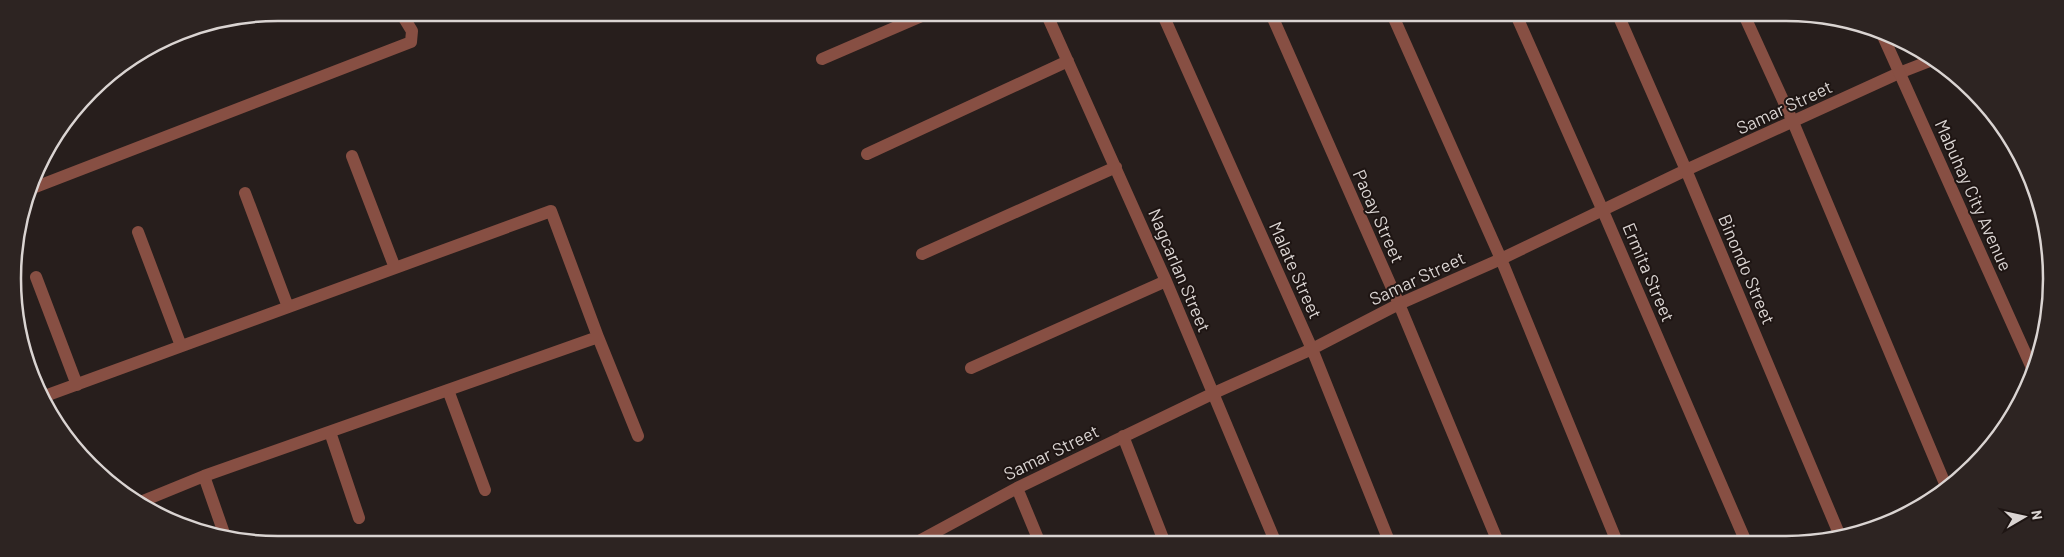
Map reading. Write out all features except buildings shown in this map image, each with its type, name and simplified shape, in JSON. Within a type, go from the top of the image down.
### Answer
[{"type":"street","points":[[39,185],[411,42],[412,31],[406,21]]},
{"type":"street","points":[[822,59],[910,21]]},
{"type":"street","name":"Nagcarlan Street","points":[[1050,21],[1166,281],[1273,536]]},
{"type":"street","name":"Malate Street","points":[[1166,21],[1312,349],[1387,536]]},
{"type":"street","name":"Paoay Street","points":[[1274,21],[1399,304],[1496,536]]},
{"type":"street","points":[[1395,21],[1501,259],[1615,536]]},
{"type":"street","name":"Ermita Street","points":[[1519,21],[1743,536]]},
{"type":"street","name":"Binondo Street","points":[[1621,21],[1686,170],[1838,531]]},
{"type":"street","points":[[1747,21],[1793,122],[1944,481]]},
{"type":"street","name":"Mabuhay City Avenue","points":[[1884,41],[2029,361]]},
{"type":"street","points":[[867,154],[1068,61]]},
{"type":"street","name":"Samar Street","points":[[929,536],[1017,488],[1122,436],[1312,349],[1399,304],[1501,259],[1686,170],[1899,72],[1925,63]]},
{"type":"street","points":[[352,156],[394,268]]},
{"type":"street","points":[[922,254],[1116,167]]},
{"type":"street","points":[[245,193],[288,307]]},
{"type":"street","points":[[49,395],[551,211],[598,337],[638,436]]},
{"type":"street","points":[[138,232],[181,346]]},
{"type":"street","points":[[36,277],[77,384]]},
{"type":"street","points":[[972,368],[1166,281]]},
{"type":"street","points":[[146,499],[204,476],[598,337]]},
{"type":"street","points":[[448,390],[486,490]]},
{"type":"street","points":[[330,432],[359,518]]},
{"type":"street","points":[[1122,436],[1162,536]]},
{"type":"street","points":[[204,476],[223,530]]},
{"type":"street","points":[[1017,488],[1037,536]]}]
